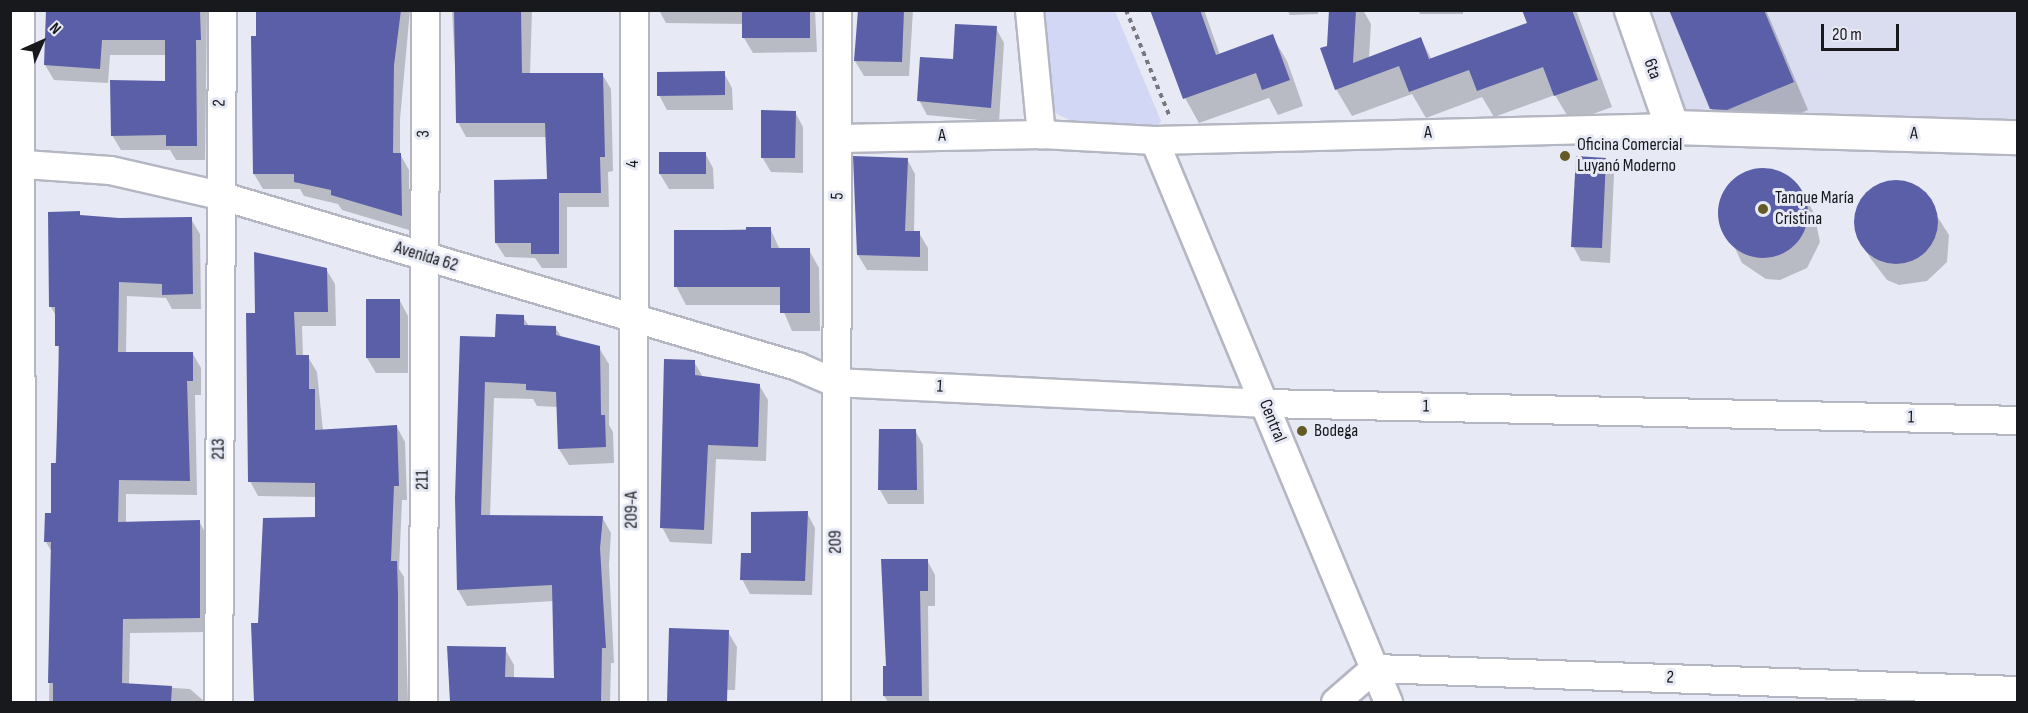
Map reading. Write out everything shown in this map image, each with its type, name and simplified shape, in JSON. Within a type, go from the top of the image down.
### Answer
[{"type":"street","points":[[20,10],[15,162],[21,702]]},
{"type":"street","name":"2","points":[[219,195],[222,10]]},
{"type":"street","name":"3","points":[[423,257],[425,10]]},
{"type":"street","name":"4","points":[[633,318],[634,10]]},
{"type":"street","name":"5","points":[[834,382],[839,138],[837,10]]},
{"type":"street","points":[[1029,10],[1041,134]]},
{"type":"street","name":"6ta","points":[[1631,10],[1672,127]]},
{"type":"street","name":"A","points":[[839,138],[1041,134],[1167,140],[1672,127],[2018,137]]},
{"type":"street","name":"Central","points":[[1167,140],[1264,403],[1388,702]]},
{"type":"street","name":"Avenida 62","points":[[15,162],[110,170],[219,195],[797,366],[834,382]]},
{"type":"street","name":"213","points":[[218,702],[219,195]]},
{"type":"street","name":"211","points":[[423,257],[423,702]]},
{"type":"street","name":"209-A","points":[[633,318],[633,702]]},
{"type":"street","name":"1","points":[[834,382],[1264,403],[2018,420]]},
{"type":"street","name":"209","points":[[834,382],[837,702]]},
{"type":"street","points":[[1335,702],[1374,668]]},
{"type":"street","name":"2","points":[[1374,668],[2018,690]]},
{"type":"path","points":[[1126,10],[1167,140]]},
{"type":"shaded area","points":[[1040,11],[1115,11],[1161,121],[1154,131],[1090,130],[1055,113]]},
{"type":"shaded area","points":[[1649,11],[2017,11],[2017,124],[1682,114]]},
{"type":"building","points":[[46,10],[200,12],[201,40],[196,40],[197,146],[166,146],[166,135],[111,136],[110,80],[165,81],[165,40],[102,40],[100,69],[44,65]]},
{"type":"building","points":[[256,10],[401,10],[394,65],[393,153],[401,153],[402,216],[331,195],[331,190],[294,182],[294,174],[253,174],[251,36],[256,36]]},
{"type":"building","points":[[454,10],[521,10],[522,73],[603,73],[605,157],[600,157],[601,193],[559,193],[559,254],[531,254],[531,243],[495,243],[494,180],[547,179],[545,123],[456,123]]},
{"type":"building","points":[[742,10],[810,10],[810,38],[742,38]]},
{"type":"building","points":[[858,10],[904,10],[902,62],[854,61]]},
{"type":"building","points":[[1150,10],[1200,10],[1216,55],[1273,34],[1290,80],[1262,90],[1256,73],[1183,99]]},
{"type":"building","points":[[1329,10],[1356,10],[1353,63],[1421,37],[1429,59],[1527,23],[1522,10],[1572,10],[1598,80],[1554,96],[1543,67],[1477,91],[1469,70],[1409,92],[1399,66],[1335,90],[1320,48],[1327,46]]},
{"type":"building","points":[[1669,10],[1764,10],[1794,82],[1727,110],[1710,109]]},
{"type":"building","points":[[955,24],[997,26],[991,108],[917,101],[920,57],[953,59]]},
{"type":"building","points":[[725,71],[725,95],[657,96],[657,72]]},
{"type":"building","points":[[761,110],[796,111],[795,158],[761,158]]},
{"type":"building","points":[[659,152],[706,152],[706,174],[659,174]]},
{"type":"building","points":[[853,156],[908,158],[905,231],[920,231],[920,257],[857,255]]},
{"type":"building","points":[[1576,156],[1606,158],[1602,248],[1571,247]]},
{"type":"building","name":"Tanque María Cristina","points":[[1763,168],[1780,171],[1795,181],[1805,196],[1808,213],[1805,230],[1795,245],[1780,255],[1763,258],[1746,255],[1731,245],[1721,230],[1718,213],[1721,196],[1731,181],[1746,171]]},
{"type":"building","points":[[1896,180],[1912,183],[1926,192],[1935,206],[1938,222],[1935,238],[1926,252],[1912,261],[1896,264],[1880,261],[1866,252],[1857,238],[1854,222],[1857,206],[1866,192],[1880,183]]},
{"type":"building","points":[[80,211],[80,215],[119,218],[192,217],[193,294],[162,295],[162,284],[119,282],[118,352],[193,352],[193,381],[187,381],[190,481],[119,480],[118,522],[200,520],[200,618],[123,619],[122,683],[172,686],[171,702],[53,702],[53,683],[48,683],[51,542],[44,542],[45,513],[51,513],[51,463],[56,463],[59,346],[55,346],[55,307],[49,307],[48,212]]},
{"type":"building","points":[[746,227],[771,227],[771,248],[810,248],[810,313],[780,313],[780,287],[674,287],[674,230],[746,230]]},
{"type":"building","points":[[254,252],[327,268],[328,312],[294,312],[296,355],[309,355],[309,389],[315,389],[315,430],[397,425],[399,486],[394,486],[391,561],[397,561],[398,702],[254,702],[251,623],[258,623],[263,518],[315,517],[315,483],[248,482],[246,313],[255,313]]},
{"type":"building","points":[[366,299],[400,299],[400,358],[366,358]]},
{"type":"building","points":[[496,314],[524,315],[524,325],[556,326],[556,335],[600,346],[601,415],[605,415],[606,447],[558,449],[556,392],[526,390],[526,384],[485,382],[481,515],[603,516],[600,548],[606,648],[602,648],[601,702],[450,702],[447,646],[506,647],[505,677],[554,678],[552,585],[457,590],[455,498],[460,336],[495,337]]},
{"type":"building","points":[[664,359],[695,360],[695,375],[760,384],[758,447],[708,445],[704,530],[660,528]]},
{"type":"building","points":[[879,429],[916,429],[917,490],[878,490]]},
{"type":"building","points":[[808,511],[805,581],[740,580],[741,553],[751,553],[751,512]]},
{"type":"building","points":[[881,559],[928,559],[928,591],[920,591],[922,696],[883,696],[883,666],[886,666]]},
{"type":"building","points":[[669,628],[729,630],[727,702],[667,702]]},
{"type":"place","name":"Oficina Comercial Luyanó Moderno","points":[[1565,156]]},
{"type":"place","name":"Tanque María Cristina","points":[[1763,209]]},
{"type":"place","name":"Bodega","points":[[1302,431]]}]
